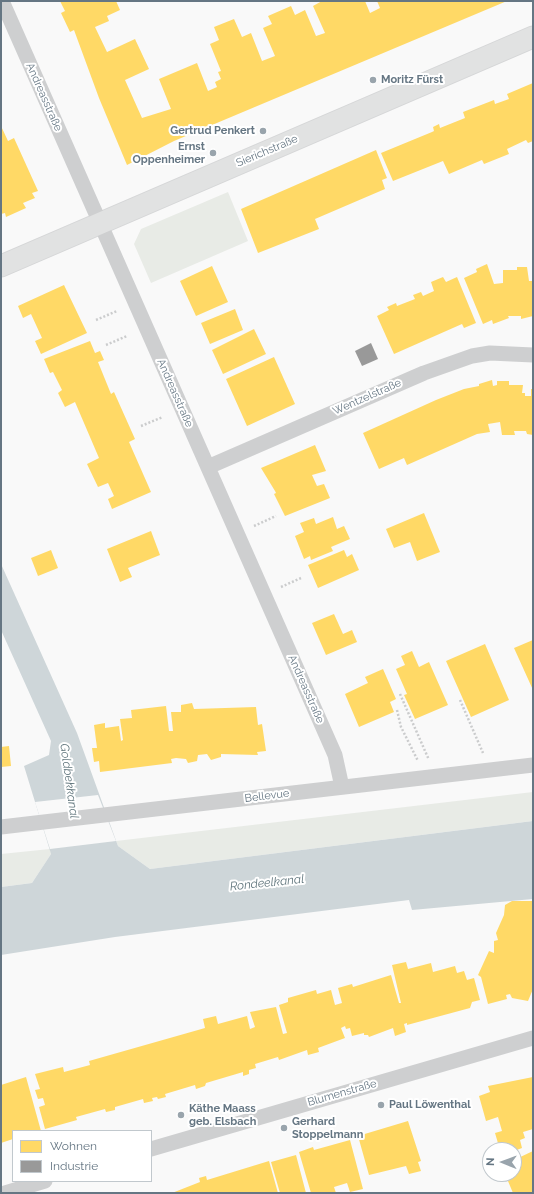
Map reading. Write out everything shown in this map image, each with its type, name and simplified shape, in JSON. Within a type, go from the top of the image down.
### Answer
[{"type":"main road","name":"Sierichstraße","points":[[1,266],[100,222],[533,37]]},
{"type":"street","name":"Andreasstraße","points":[[2,1],[335,755],[342,787]]},
{"type":"street","name":"Wentzelstraße","points":[[208,467],[424,372],[472,356],[490,353],[533,354]]},
{"type":"street","name":"Bellevue","points":[[1,827],[106,816],[533,765]]},
{"type":"street","name":"Blumenstraße","points":[[152,1149],[533,1038]]},
{"type":"street","points":[[5,1193],[42,1182]]},
{"type":"path","points":[[96,320],[116,311]]},
{"type":"path","points":[[106,344],[127,336]]},
{"type":"path","points":[[141,426],[163,417]]},
{"type":"path","points":[[254,526],[276,516]]},
{"type":"path","points":[[281,587],[301,578]]},
{"type":"path","points":[[400,694],[429,760]]},
{"type":"path","points":[[460,700],[483,753]]},
{"type":"path","points":[[397,710],[401,727],[418,761]]},
{"type":"shaded area","points":[[228,192],[248,241],[151,283],[134,244],[141,229]]},
{"type":"shaded area","points":[[533,792],[533,821],[150,869],[118,846],[116,841]]},
{"type":"shaded area","points":[[50,849],[51,854],[32,883],[1,887],[1,854]]},
{"type":"water","points":[[1,564],[77,733],[118,846],[150,869],[533,821],[533,899],[412,910],[409,900],[115,937],[1,955],[1,887],[32,883],[51,854],[24,766],[49,755],[51,741],[1,630]]},
{"type":"pier","points":[[98,795],[116,841],[50,849],[35,802]]},
{"type":"building: Wohnen","points":[[60,1],[116,1],[120,10],[107,16],[109,21],[95,27],[107,52],[135,39],[149,69],[125,80],[142,118],[171,109],[159,79],[197,63],[208,91],[217,87],[215,82],[221,79],[218,72],[221,71],[210,44],[219,40],[214,27],[234,19],[242,37],[251,33],[262,61],[275,56],[263,28],[272,24],[268,16],[291,6],[295,15],[305,10],[316,36],[325,33],[313,6],[322,1],[365,1],[370,13],[380,8],[377,1],[507,1],[174,141],[127,165],[99,98],[74,30],[70,32],[61,13],[65,11]]},
{"type":"building: Wohnen","points":[[533,83],[533,141],[528,143],[526,140],[507,149],[509,154],[484,164],[482,160],[449,174],[443,161],[393,181],[381,153],[434,131],[433,127],[439,124],[440,128],[465,118],[463,112],[494,100],[495,104],[509,99],[507,94]]},
{"type":"building: Wohnen","points":[[1,126],[8,141],[14,138],[38,191],[32,193],[35,198],[23,203],[26,208],[6,217],[5,213],[1,214]]},
{"type":"building: Wohnen","points":[[376,150],[387,178],[382,180],[385,189],[315,219],[319,229],[258,253],[241,209]]},
{"type":"building: Wohnen","points":[[487,264],[494,284],[503,283],[503,270],[517,270],[517,267],[527,267],[529,281],[533,281],[533,316],[521,319],[521,316],[508,316],[509,318],[493,324],[492,320],[483,324],[464,278],[477,272],[476,269]]},
{"type":"building: Wohnen","points":[[212,266],[228,302],[196,316],[180,281]]},
{"type":"building: Wohnen","points":[[443,277],[446,282],[457,277],[476,323],[464,328],[462,324],[394,354],[377,316],[389,310],[387,307],[396,303],[397,306],[415,299],[413,295],[421,292],[423,296],[434,291],[431,282]]},
{"type":"building: Wohnen","points":[[64,285],[87,333],[41,354],[35,341],[42,338],[31,314],[23,318],[18,306]]},
{"type":"building: Wohnen","points":[[235,309],[243,330],[210,344],[201,323]]},
{"type":"building: Wohnen","points":[[254,329],[266,354],[223,374],[212,350]]},
{"type":"building: Wohnen","points":[[90,341],[95,353],[100,351],[104,360],[98,362],[111,394],[114,392],[135,439],[129,442],[151,492],[112,509],[108,499],[114,496],[108,483],[98,487],[87,464],[99,458],[75,402],[65,407],[58,393],[62,390],[53,372],[50,373],[44,359]]},
{"type":"building: Wohnen","points":[[274,357],[295,404],[247,426],[226,379]]},
{"type":"building: Wohnen","points":[[492,380],[493,386],[497,385],[497,381],[509,381],[509,385],[523,385],[522,393],[525,393],[525,396],[531,396],[531,389],[533,389],[533,435],[527,434],[526,431],[514,431],[515,435],[502,435],[500,422],[488,424],[490,432],[477,434],[407,465],[404,458],[379,469],[363,433],[436,400],[464,389],[479,386],[479,384]]},
{"type":"building: Wohnen","points":[[315,445],[326,471],[312,475],[317,486],[324,484],[330,498],[285,516],[274,494],[276,493],[275,491],[261,468]]},
{"type":"building: Wohnen","points":[[424,513],[440,552],[417,561],[410,542],[394,548],[386,529]]},
{"type":"building: Wohnen","points":[[333,517],[337,529],[344,526],[350,539],[331,547],[333,551],[311,560],[310,556],[304,559],[295,536],[304,532],[300,523],[314,518],[316,524]]},
{"type":"building: Wohnen","points":[[151,531],[160,555],[128,568],[132,577],[120,582],[107,549]]},
{"type":"building: Wohnen","points":[[51,550],[58,568],[38,576],[31,558]]},
{"type":"building: Wohnen","points":[[344,550],[347,557],[352,554],[359,570],[318,588],[308,565]]},
{"type":"building: Wohnen","points":[[334,614],[343,634],[352,630],[357,642],[326,655],[312,623]]},
{"type":"building: Wohnen","points":[[533,640],[533,690],[514,648]]},
{"type":"building: Wohnen","points":[[485,644],[509,700],[471,717],[446,661]]},
{"type":"building: Wohnen","points":[[412,651],[419,667],[429,662],[448,705],[415,719],[404,695],[407,694],[396,669],[405,665],[401,656]]},
{"type":"building: Wohnen","points":[[383,669],[396,699],[390,702],[394,712],[359,727],[345,694],[368,683],[365,677]]},
{"type":"building: Wohnen","points":[[192,703],[194,709],[256,707],[258,725],[262,724],[266,751],[257,752],[258,755],[221,754],[221,757],[211,760],[207,754],[198,755],[197,761],[188,763],[186,759],[176,758],[171,759],[172,763],[100,772],[99,761],[94,762],[92,748],[97,748],[94,725],[105,723],[105,728],[119,726],[121,741],[123,740],[120,719],[132,718],[131,710],[166,706],[169,731],[173,731],[171,712],[181,712],[181,705]]},
{"type":"building: Wohnen","points":[[9,746],[11,766],[1,767],[1,747]]},
{"type":"building: Wohnen","points":[[512,901],[533,901],[533,989],[528,1001],[512,998],[510,994],[506,995],[507,999],[488,1004],[481,977],[478,975],[489,951],[494,953],[494,941],[498,940],[496,933],[504,915],[505,905]]},
{"type":"building: Wohnen","points":[[406,962],[408,969],[431,963],[433,972],[455,966],[457,973],[464,971],[467,980],[474,978],[480,1000],[472,1002],[470,1008],[407,1025],[407,1023],[404,1024],[406,1032],[395,1036],[393,1028],[369,1037],[368,1035],[364,1035],[364,1033],[352,1036],[350,1028],[346,1029],[345,1026],[341,1028],[345,1038],[318,1048],[319,1052],[308,1055],[307,1050],[279,1060],[278,1057],[255,1064],[256,1068],[249,1070],[249,1074],[243,1076],[243,1072],[206,1083],[205,1086],[196,1089],[195,1085],[165,1094],[166,1097],[158,1099],[157,1097],[152,1098],[153,1101],[144,1103],[143,1099],[115,1107],[115,1110],[106,1112],[105,1109],[76,1117],[77,1120],[45,1129],[39,1107],[45,1105],[43,1098],[38,1099],[35,1090],[40,1089],[35,1074],[63,1067],[64,1072],[90,1065],[89,1061],[205,1028],[203,1019],[216,1016],[218,1024],[247,1016],[250,1029],[255,1027],[250,1012],[276,1007],[283,1034],[287,1033],[279,1005],[288,1002],[288,998],[316,990],[317,994],[331,990],[335,1005],[342,1003],[338,988],[352,984],[353,987],[391,975],[399,1003],[401,1003],[392,965]]},
{"type":"building: Wohnen","points":[[26,1077],[41,1130],[12,1130],[12,1139],[1,1143],[1,1085]]},
{"type":"building: Wohnen","points":[[533,1077],[533,1129],[523,1132],[525,1138],[520,1140],[520,1142],[498,1142],[495,1133],[502,1131],[498,1117],[486,1121],[479,1096],[490,1092],[488,1086]]},
{"type":"building: Wohnen","points":[[408,1121],[421,1161],[418,1162],[421,1171],[409,1174],[406,1166],[369,1175],[358,1136]]},
{"type":"building: Wohnen","points":[[350,1140],[363,1189],[350,1192],[347,1183],[334,1187],[336,1193],[311,1193],[299,1152],[313,1147],[314,1150]]},
{"type":"building: Wohnen","points":[[533,1151],[533,1193],[513,1193],[508,1182],[522,1182],[522,1156]]},
{"type":"building: Wohnen","points":[[296,1155],[306,1193],[280,1193],[271,1162]]},
{"type":"building: Wohnen","points":[[269,1161],[278,1193],[172,1193],[200,1182],[199,1178],[206,1176],[207,1180]]},
{"type":"building: Industrie","points":[[371,343],[378,359],[362,366],[355,351]]},
{"type":"place","name":"Moritz Fürst","points":[[373,80]]},
{"type":"place","name":"Gertrud Penkert","points":[[263,131]]},
{"type":"place","name":"Ernst Oppenheimer","points":[[213,153]]},
{"type":"place","name":"Paul Löwenthal","points":[[381,1105]]},
{"type":"place","name":"Käthe Maass geb. Elsbach","points":[[181,1115]]},
{"type":"place","name":"Gerhard Stoppelmann","points":[[284,1128]]},
{"type":"water label","name":"Goldbekkanal","points":[[69,781]]},
{"type":"water label","name":"Rondeelkanal","points":[[267,883]]}]
